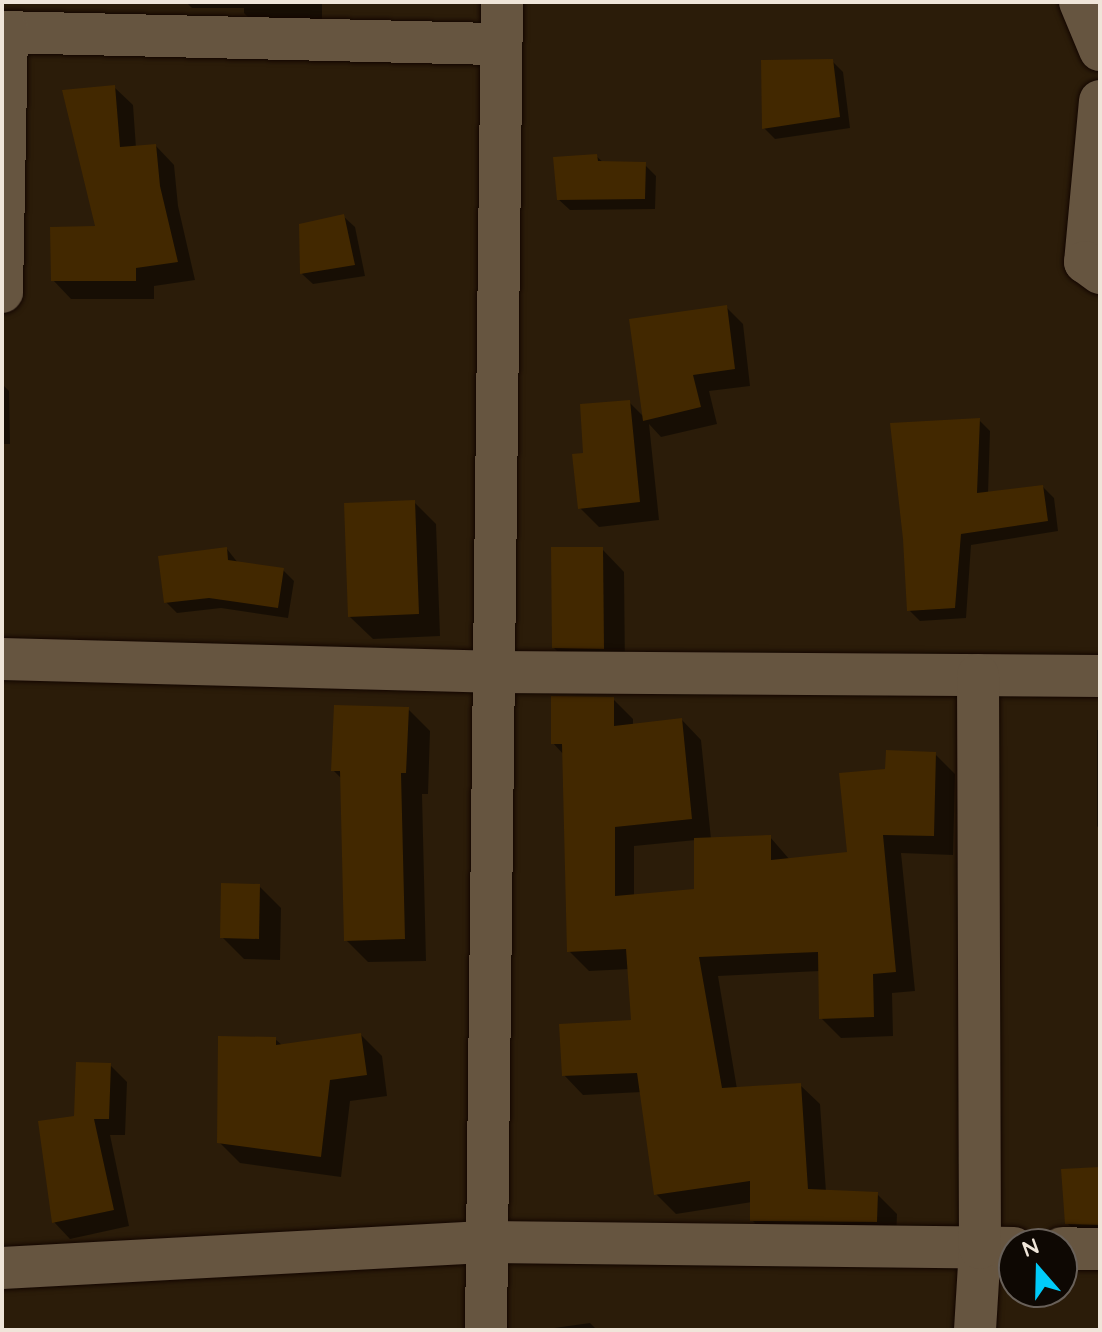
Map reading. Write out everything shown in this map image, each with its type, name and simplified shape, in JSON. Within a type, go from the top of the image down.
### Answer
[{"type":"street","points":[[486,1330],[502,2]]},
{"type":"street","points":[[1080,2],[1100,50]]},
{"type":"street","points":[[2,292],[5,32],[500,44]]},
{"type":"street","points":[[1100,101],[1085,262],[1100,273]]},
{"type":"street","points":[[2,659],[494,672],[1100,676]]},
{"type":"street","points":[[975,1330],[997,1248],[978,675]]},
{"type":"street","points":[[2,1268],[488,1242],[997,1248]]},
{"type":"street","points":[[1078,1248],[1100,1249]]},
{"type":"building","points":[[833,59],[840,117],[762,129],[761,60]]},
{"type":"building","points":[[115,85],[120,147],[156,144],[160,186],[178,262],[136,268],[136,281],[51,281],[50,227],[95,226],[62,90]]},
{"type":"building","points":[[597,154],[598,161],[646,162],[645,199],[557,200],[553,157]]},
{"type":"building","points":[[344,214],[355,265],[300,274],[299,224]]},
{"type":"building","points":[[727,305],[735,369],[693,375],[701,407],[643,421],[629,319]]},
{"type":"building","points":[[630,400],[640,502],[578,509],[572,454],[583,453],[580,404]]},
{"type":"building","points":[[980,418],[977,493],[1043,485],[1048,521],[961,534],[955,608],[907,611],[903,539],[890,423]]},
{"type":"building","points":[[415,500],[419,614],[348,617],[344,503]]},
{"type":"building","points":[[227,547],[228,560],[284,568],[278,608],[209,598],[164,603],[158,556]]},
{"type":"building","points":[[551,547],[603,547],[604,649],[552,648]]},
{"type":"building","points":[[551,696],[614,697],[614,726],[682,718],[692,819],[615,827],[615,896],[694,889],[694,838],[771,835],[771,860],[847,852],[839,773],[885,769],[886,750],[936,752],[934,836],[883,835],[896,972],[873,974],[874,1017],[819,1019],[818,952],[699,957],[722,1088],[801,1083],[808,1189],[878,1192],[877,1222],[750,1221],[750,1181],[654,1195],[637,1073],[562,1076],[559,1024],[631,1020],[626,949],[567,952],[562,744],[551,744]]},
{"type":"building","points":[[334,705],[409,707],[406,773],[401,773],[405,939],[344,941],[340,771],[331,771]]},
{"type":"building","points":[[221,883],[260,884],[259,939],[220,938]]},
{"type":"building","points":[[361,1033],[367,1075],[330,1080],[321,1157],[217,1143],[218,1036],[276,1037],[276,1045]]},
{"type":"building","points":[[76,1062],[111,1063],[109,1119],[94,1119],[114,1210],[52,1223],[38,1121],[74,1116]]},
{"type":"building","points":[[1100,1167],[1100,1225],[1065,1224],[1061,1169]]}]
